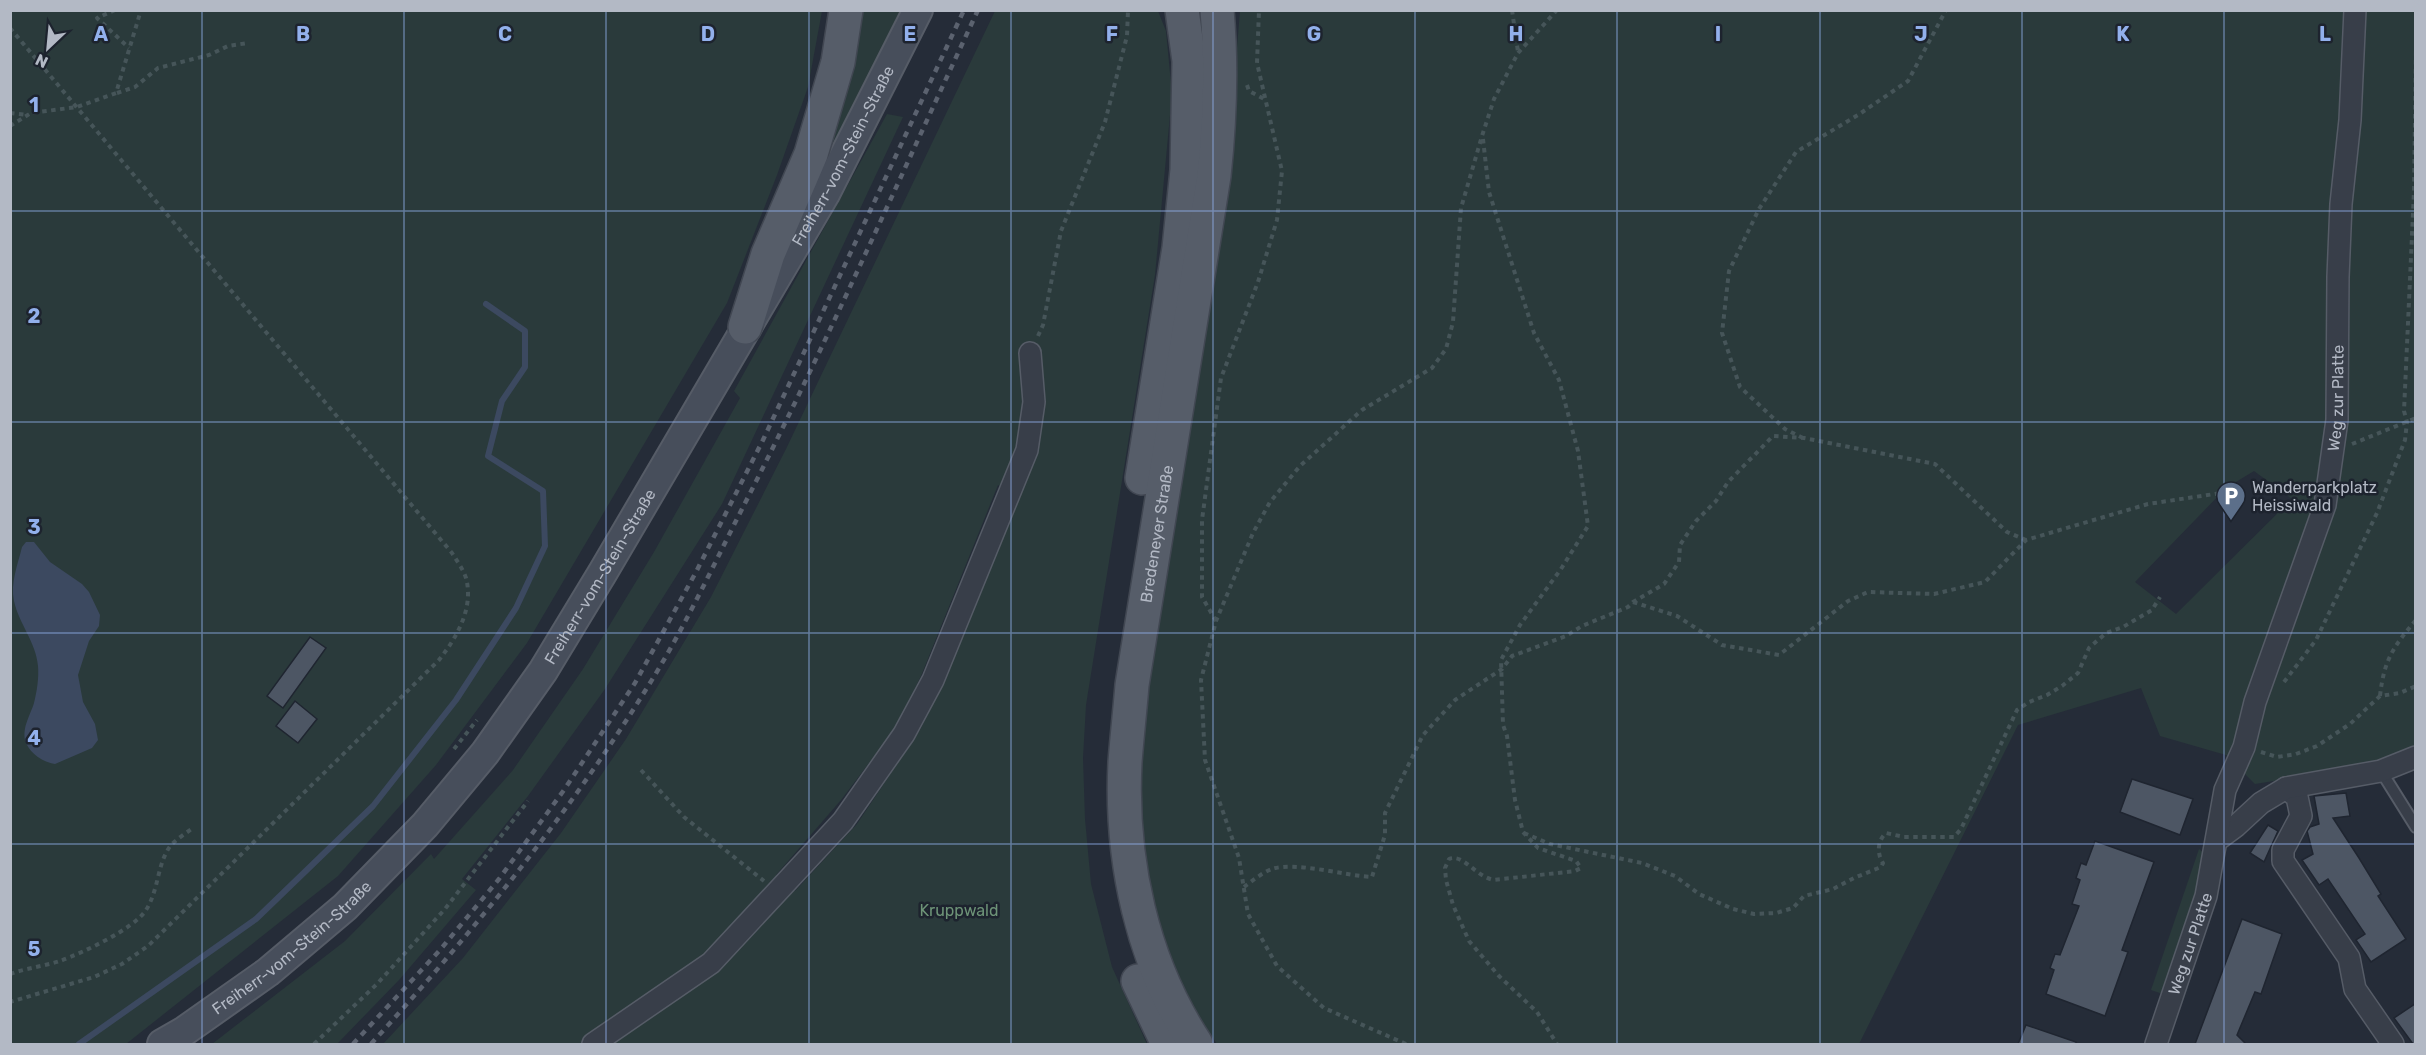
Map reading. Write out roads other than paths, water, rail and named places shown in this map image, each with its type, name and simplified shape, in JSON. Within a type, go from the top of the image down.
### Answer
[{"type":"main road","points":[[745,327],[768,254],[811,154],[838,62],[846,10]]},
{"type":"main road","name":"Freiherr-vom-Stein-Straße","points":[[162,1044],[183,1032],[267,972],[345,907],[425,825],[485,753],[543,671],[825,194],[918,10]]},
{"type":"main road","name":"Bredeneyer Straße","points":[[1168,1044],[1146,1000],[1125,945],[1110,885],[1103,822],[1103,758],[1110,683],[1179,248],[1189,117],[1189,61],[1182,10]]},
{"type":"main road","name":"Bredeneyer Straße","points":[[1196,1044],[1166,991],[1147,940],[1132,880],[1126,822],[1125,763],[1132,685],[1214,176],[1221,117],[1218,10]]},
{"type":"street","name":"Weg zur Platte","points":[[2156,1044],[2206,897],[2224,790],[2244,747],[2255,702],[2325,505],[2334,455],[2337,420],[2341,204],[2350,120],[2355,10]]},
{"type":"street","points":[[593,1044],[711,963],[843,822],[904,734],[933,680],[1027,450],[1034,402],[1030,353]]},
{"type":"street","points":[[2217,840],[2261,803],[2286,788],[2380,771],[2415,757]]},
{"type":"street","points":[[2286,788],[2297,797],[2301,816],[2283,850],[2283,861],[2349,957],[2355,989],[2393,1044]]},
{"type":"lane","points":[[2380,771],[2415,827]]},
{"type":"water","points":[[26,542],[34,542],[50,562],[82,584],[89,592],[100,615],[99,626],[89,641],[78,675],[83,702],[95,724],[98,740],[92,748],[55,764],[34,754],[25,738],[25,728],[38,684],[38,666],[34,649],[16,609],[13,594],[22,547]]},
{"type":"waterway","points":[[79,1044],[256,919],[373,806],[456,700],[516,608],[545,546],[543,491],[488,456],[502,401],[525,367],[525,331],[486,304]]},
{"type":"railway","points":[[353,1044],[440,950],[499,879],[564,790],[635,683],[696,572],[763,440],[964,10]]},
{"type":"railway","points":[[371,1044],[516,874],[583,784],[659,669],[696,601],[773,447],[978,10]]},
{"type":"place","name":"Wanderparkplatz Heissiwald","points":[[2231,522]]},
{"type":"park label","name":"Kruppwald","points":[[959,910]]}]
